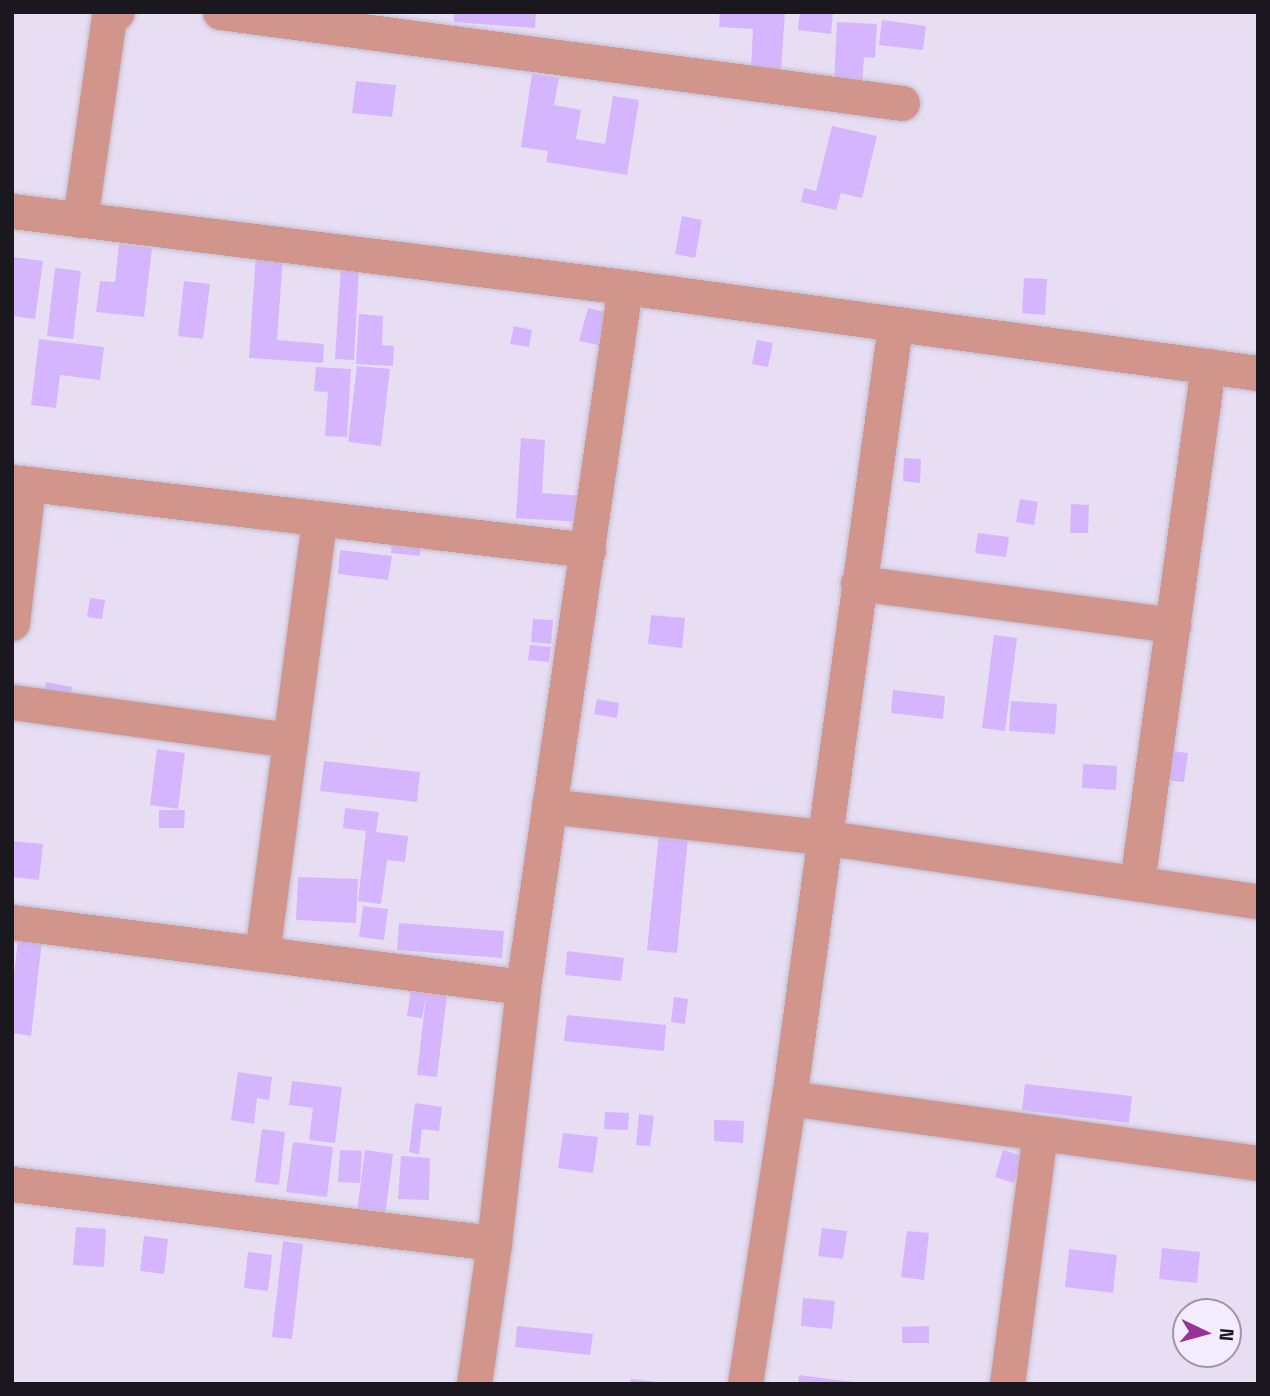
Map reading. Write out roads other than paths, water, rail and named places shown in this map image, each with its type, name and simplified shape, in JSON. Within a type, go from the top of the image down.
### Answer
[{"type":"street","points":[[80,220],[109,17],[117,12]]},
{"type":"street","points":[[220,12],[902,103]]},
{"type":"street","points":[[12,211],[625,287],[895,326],[1258,373]]},
{"type":"street","points":[[474,1384],[494,1243],[523,987],[625,287]]},
{"type":"street","points":[[744,1384],[789,1098],[822,837],[895,326]]},
{"type":"street","points":[[1137,883],[1208,366]]},
{"type":"street","points":[[12,623],[20,483],[588,550]]},
{"type":"street","points":[[262,954],[319,519]]},
{"type":"street","points":[[858,583],[1173,625]]},
{"type":"street","points":[[12,702],[290,740]]},
{"type":"street","points":[[549,806],[822,837],[1258,901]]},
{"type":"street","points":[[12,922],[523,987]]},
{"type":"street","points":[[789,1098],[1258,1163]]},
{"type":"street","points":[[1007,1384],[1040,1134]]},
{"type":"street","points":[[12,1184],[494,1243]]}]
